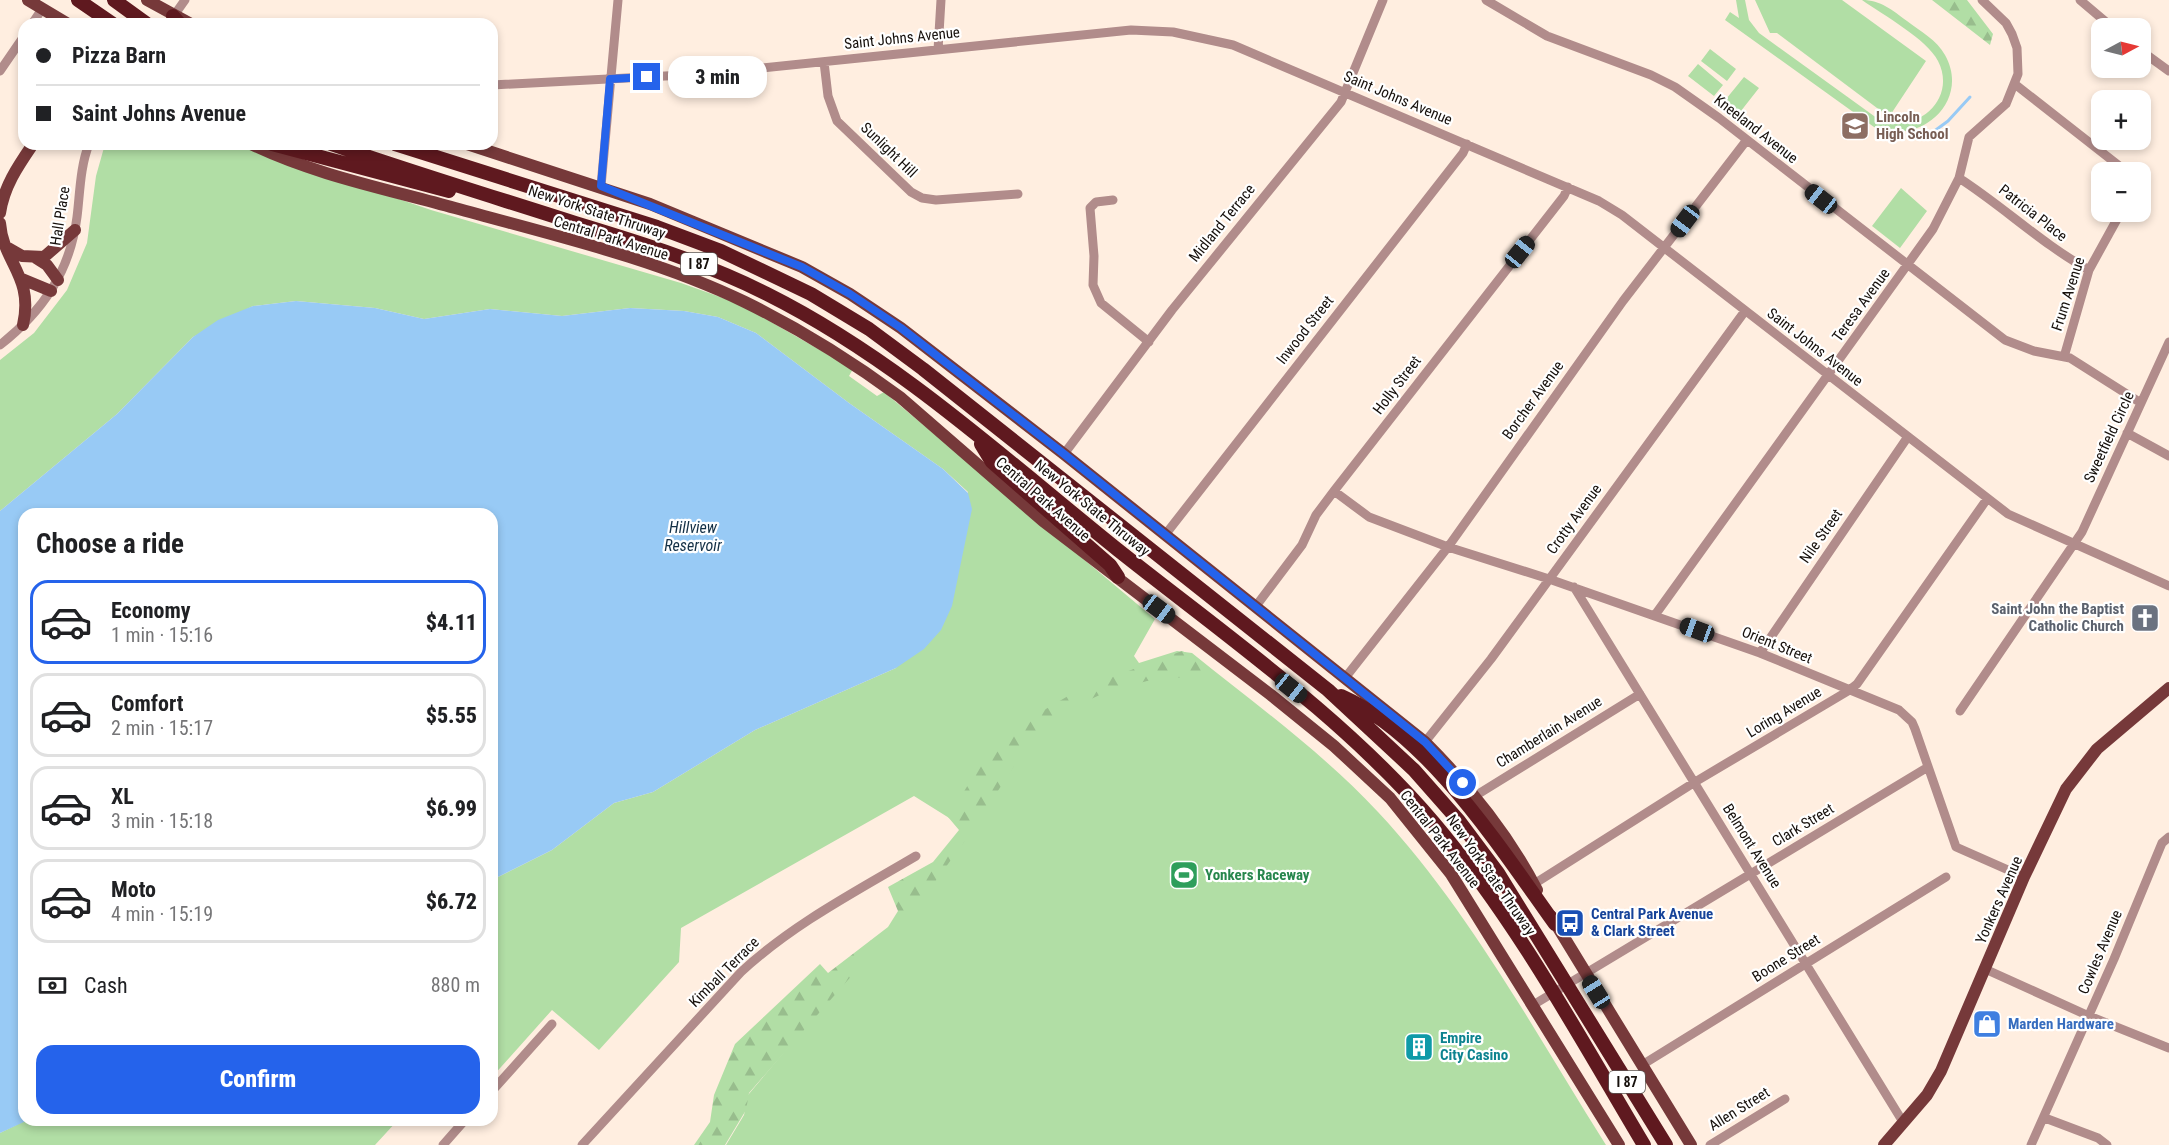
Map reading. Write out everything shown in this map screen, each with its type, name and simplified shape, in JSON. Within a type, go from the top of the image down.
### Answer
[{"type":"highway","points":[[78,0],[104,18]]},
{"type":"highway","points":[[114,0],[139,18]]},
{"type":"highway","points":[[294,150],[435,188],[532,209]]},
{"type":"highway","name":"New York State Thruway","points":[[350,150],[675,255],[767,294],[854,344],[977,437],[1317,709],[1368,753],[1415,801],[1458,853],[1497,908],[1644,1145]]},
{"type":"highway","name":"New York State Thruway","points":[[414,150],[721,251],[782,279],[860,324],[932,376],[1328,690],[1414,770],[1479,846],[1516,901],[1666,1145]]},
{"type":"highway","points":[[440,150],[530,187]]},
{"type":"highway","points":[[977,437],[992,462],[1110,565],[1118,577]]},
{"type":"highway","points":[[1328,690],[1358,703],[1435,768],[1479,820],[1555,924]]},
{"type":"main road","points":[[28,0],[58,18]]},
{"type":"main road","points":[[147,0],[167,18]]},
{"type":"main road","points":[[0,213],[3,195],[10,178],[29,150]]},
{"type":"main road","name":"Central Park Avenue","points":[[267,150],[326,172],[635,260],[744,302],[808,336],[870,375],[1001,483],[1043,521],[1334,746],[1390,798],[1451,874],[1536,1003],[1619,1145]]},
{"type":"main road","points":[[486,150],[601,186],[802,267],[850,294],[901,328],[1064,454],[1425,742],[1475,796],[1504,832],[1534,884],[1581,976],[1642,1065],[1691,1145]]},
{"type":"main road","points":[[0,224],[7,247],[22,279],[27,305],[23,325]]},
{"type":"main road","points":[[7,247],[22,256],[44,257],[75,230]]},
{"type":"main road","points":[[36,258],[47,265],[54,286]]},
{"type":"main road","points":[[22,279],[54,286]]},
{"type":"main road","name":"Yonkers Avenue","points":[[1884,1145],[1927,1095],[1941,1071],[2024,877],[2066,789],[2080,768],[2113,735],[2169,688]]},
{"type":"street","points":[[174,18],[185,0]]},
{"type":"street","points":[[601,186],[618,0]]},
{"type":"street","points":[[938,50],[941,0]]},
{"type":"street","name":"Midland Terrace","points":[[1064,454],[1149,342],[1341,102],[1383,0]]},
{"type":"street","name":"Kneeland Avenue","points":[[1486,0],[1547,36],[1624,63],[1675,87],[2004,340],[2034,351],[2064,357],[2089,368],[2141,403]]},
{"type":"street","points":[[1982,0],[2006,23],[2012,34],[2019,60],[2016,85],[2114,162]]},
{"type":"street","points":[[2080,0],[2102,18]]},
{"type":"street","points":[[36,18],[42,9]]},
{"type":"street","name":"Saint Johns Avenue","points":[[498,85],[610,79],[824,62],[1119,31],[1163,30],[1195,35],[1233,45],[1568,187],[1615,210],[1987,499],[2024,523],[2169,586]]},
{"type":"street","points":[[0,71],[18,45]]},
{"type":"street","points":[[2151,58],[2169,71]]},
{"type":"street","name":"Sunlight Hill","points":[[824,62],[828,96],[837,121],[911,192],[922,198],[936,200],[1018,194]]},
{"type":"street","name":"Teresa Avenue","points":[[1655,615],[1933,229],[1959,178],[1969,137],[2006,104],[2016,85]]},
{"type":"street","name":"Borcher Avenue","points":[[1345,678],[1448,547],[1623,301],[1746,141]]},
{"type":"street","name":"Inwood Street","points":[[1165,535],[1463,153],[1467,144]]},
{"type":"street","name":"Hall Place","points":[[1,341],[23,325],[54,286],[70,254],[87,150]]},
{"type":"street","name":"Patricia Place","points":[[1959,178],[1986,195],[2057,251],[2089,270]]},
{"type":"street","name":"Holly Street","points":[[1256,606],[1302,545],[1316,515],[1564,196],[1568,187]]},
{"type":"street","points":[[1113,200],[1096,202],[1090,208],[1094,256],[1093,285],[1101,303],[1149,342]]},
{"type":"street","name":"Frum Avenue","points":[[2064,357],[2089,270],[2115,222]]},
{"type":"street","name":"Crotty Avenue","points":[[1425,742],[1491,659],[1744,311]]},
{"type":"street","name":"Sweetfield Circle","points":[[1960,711],[2074,545],[2169,342]]},
{"type":"street","points":[[2127,433],[2169,456]]},
{"type":"street","name":"Nile Street","points":[[1760,653],[1907,438]]},
{"type":"street","name":"Orient Street","points":[[1334,491],[1368,517],[1448,547],[1574,587],[1760,653],[1899,710],[1912,722],[1956,847],[2024,877]]},
{"type":"street","name":"Loring Avenue","points":[[1534,884],[1695,782],[1857,684],[1987,499]]},
{"type":"street","name":"Belmont Avenue","points":[[1574,587],[1903,1122]]},
{"type":"street","name":"Chamberlain Avenue","points":[[1475,796],[1640,694]]},
{"type":"street","name":"Clark Street","points":[[1536,1003],[1928,767]]},
{"type":"street","name":"Cowles Avenue","points":[[2031,1145],[2045,1118],[2162,843],[2169,837]]},
{"type":"street","name":"Kimball Terrace","points":[[582,1145],[741,972],[765,950],[791,930],[916,856]]},
{"type":"street","name":"Boone Street","points":[[1642,1065],[1946,877]]},
{"type":"street","points":[[1985,969],[2089,1016],[2169,1048]]},
{"type":"street","points":[[498,1084],[552,1024]]},
{"type":"street","name":"Allen Street","points":[[1710,1145],[1785,1099]]},
{"type":"street","points":[[2045,1118],[2098,1138],[2107,1145]]},
{"type":"street","points":[[443,1145],[460,1126]]},
{"type":"green space","points":[[1736,0],[1745,0],[1749,20],[1759,33],[1874,116],[1888,122],[1902,123],[1916,120],[1936,102],[1942,90],[1943,76],[1938,61],[1924,44],[1862,0],[1886,6],[1928,36],[1945,55],[1951,72],[1951,88],[1946,103],[1937,116],[1924,125],[1908,131],[1891,132],[1874,127],[1725,20],[1730,12],[1739,18]]},
{"type":"green space","points":[[1755,0],[1842,0],[1926,61],[1889,117],[1777,33],[1770,33]]},
{"type":"green space","points":[[1932,0],[1967,0],[1993,34],[1990,45]]},
{"type":"green space","points":[[1710,49],[1736,69],[1727,81],[1701,61]]},
{"type":"green space","points":[[1698,64],[1723,85],[1714,96],[1688,76]]},
{"type":"green space","points":[[1744,77],[1759,88],[1737,116],[1722,104]]},
{"type":"green space","points":[[103,150],[256,150],[431,210],[681,283],[740,304],[853,369],[849,376],[877,396],[884,392],[1155,619],[1134,656],[1139,663],[1177,651],[1192,653],[1311,749],[1357,790],[1411,849],[1471,930],[1606,1145],[726,1145],[744,1115],[748,1095],[970,831],[914,796],[681,928],[679,962],[599,1050],[552,1010],[498,1070],[498,877],[552,850],[614,803],[653,792],[755,730],[896,668],[968,492],[943,469],[849,403],[756,333],[718,317],[684,311],[630,308],[562,316],[490,309],[424,319],[375,308],[296,301],[253,306],[193,337],[117,414],[0,511],[0,360],[34,333],[67,290],[87,243],[96,176]]},
{"type":"green space","points":[[1901,188],[1927,211],[1900,248],[1872,226]]},
{"type":"green space","points":[[1182,651],[1191,655],[1205,669],[1195,676],[1147,681],[1104,693],[1078,705],[1034,735],[972,831],[900,930],[868,957],[749,1093],[746,1110],[725,1145],[694,1145],[710,1122],[714,1095],[735,1044],[820,964],[828,973],[888,927],[898,911],[888,887],[933,862],[959,830],[948,817],[998,737],[1080,689]]},
{"type":"green space","points":[[18,1124],[18,1126],[392,1126],[375,1145],[0,1145],[0,1133]]},
{"type":"water","name":"Hillview Reservoir","points":[[296,301],[375,308],[424,319],[490,309],[562,316],[630,308],[684,311],[718,317],[756,333],[849,403],[943,469],[968,493],[972,509],[952,606],[941,630],[924,649],[896,668],[755,730],[653,792],[614,803],[552,850],[498,877],[498,508],[18,508],[18,1125],[0,1133],[0,511],[117,414],[193,337],[218,320],[253,306]]},
{"type":"waterway","points":[[1929,135],[1948,121],[1970,97]]},
{"type":"place","name":"Lincoln High School","points":[[1855,126]]},
{"type":"place","name":"Saint John the Baptist Catholic Church","points":[[2145,618]]},
{"type":"place","name":"Yonkers Raceway","points":[[1184,875]]},
{"type":"place","name":"Central Park Avenue & Clark Street","points":[[1570,923]]},
{"type":"place","name":"Marden Hardware","points":[[1987,1024]]},
{"type":"place","name":"Empire City Casino","points":[[1419,1047]]},
{"type":"route","points":[[647,77],[610,79],[600,173],[601,186],[802,267],[850,294],[901,328],[1064,454],[1425,742],[1463,783]]}]
